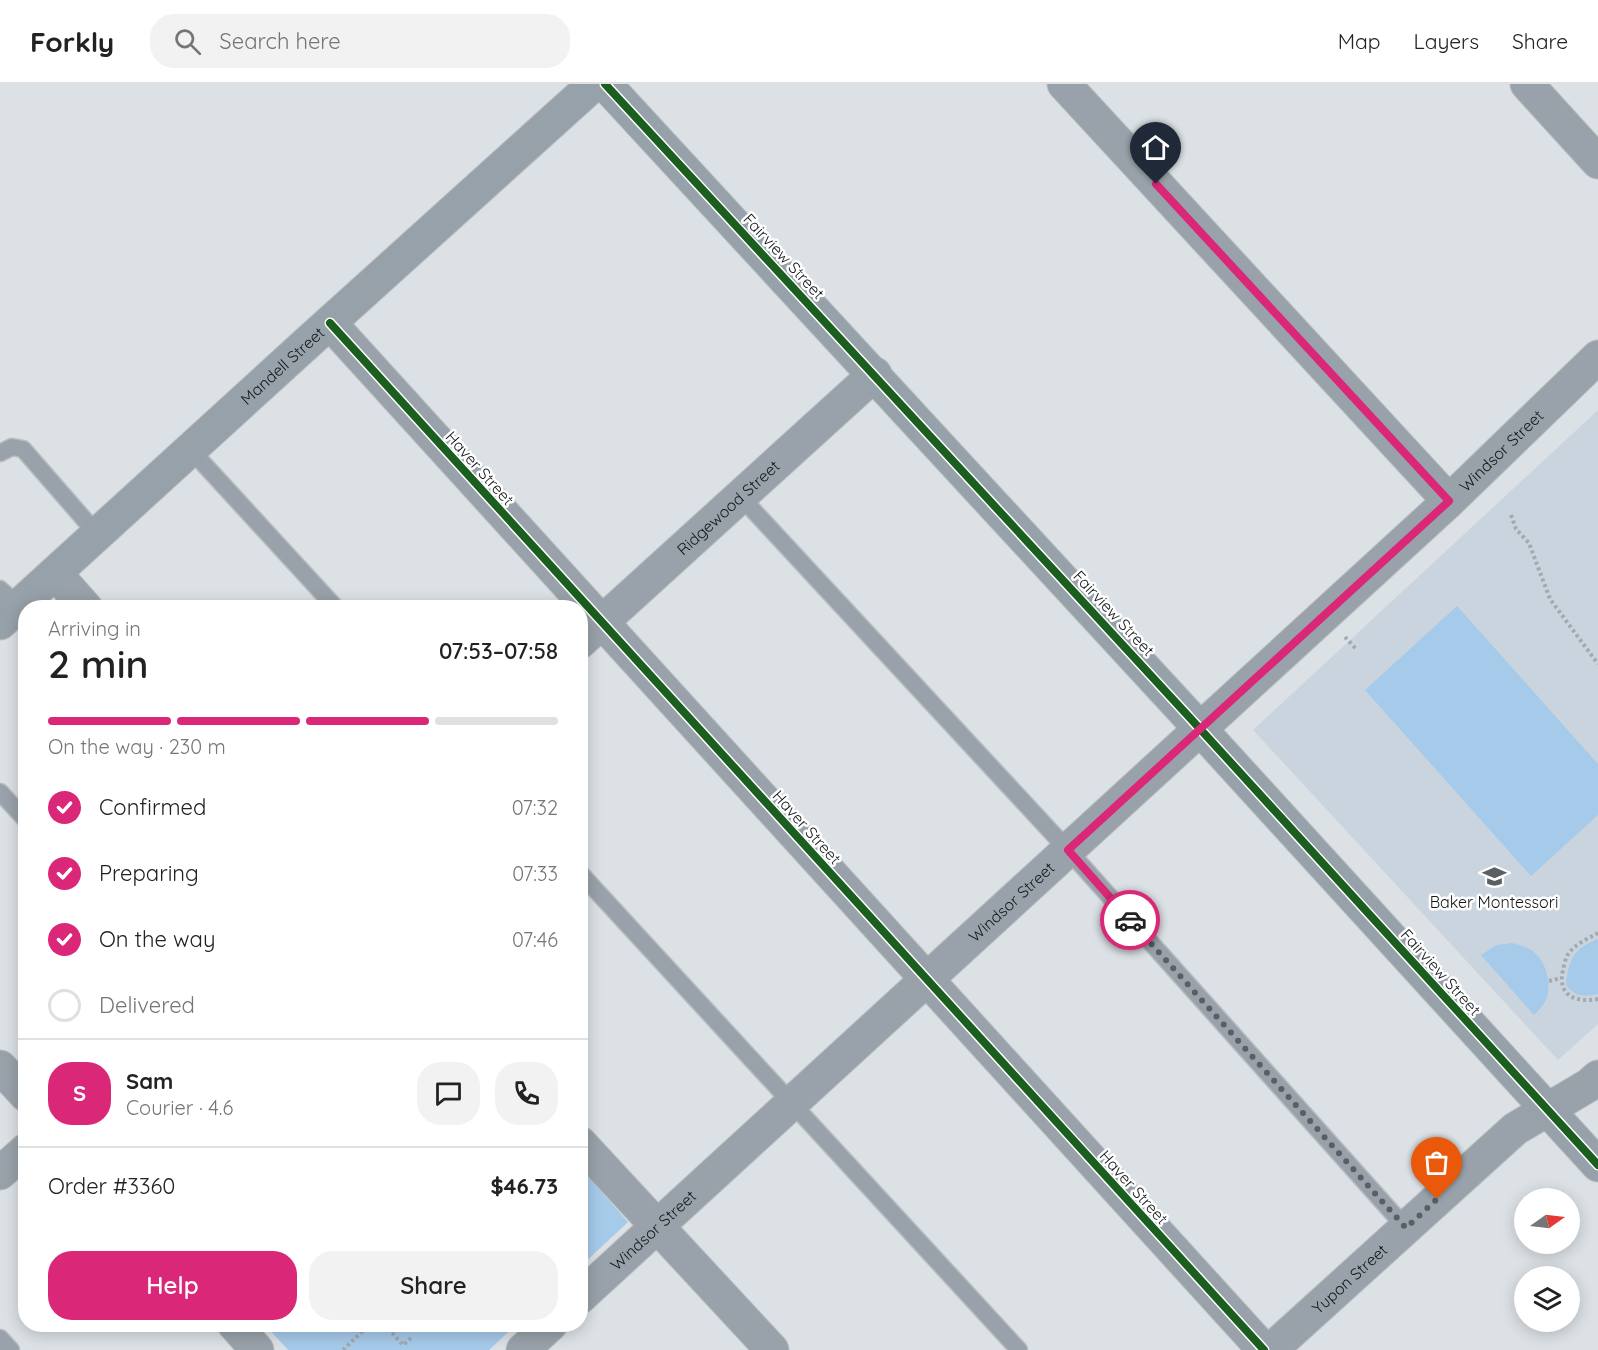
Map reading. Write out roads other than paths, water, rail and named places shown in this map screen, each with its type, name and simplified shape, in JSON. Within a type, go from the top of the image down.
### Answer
[{"type":"street","name":"Mandell Street","points":[[6,606],[55,573],[594,84]]},
{"type":"street","name":"Fairview Street","points":[[605,84],[1201,728],[1598,1165]]},
{"type":"street","points":[[1064,84],[1449,501]]},
{"type":"street","points":[[1527,84],[1598,162]]},
{"type":"street","name":"Haver Street","points":[[330,323],[564,600]]},
{"type":"street","name":"Windsor Street","points":[[588,1290],[1449,501],[1598,357]]},
{"type":"street","name":"Ridgewood Street","points":[[591,632],[875,374]]},
{"type":"street","points":[[55,573],[79,600]]},
{"type":"street","name":"Haver Street","points":[[591,632],[927,979],[1264,1350]]},
{"type":"street","points":[[0,1067],[18,1086]]},
{"type":"street","name":"Yupon Street","points":[[1271,1350],[1515,1129],[1589,1085],[1598,1077]]},
{"type":"street","points":[[588,1152],[772,1350]]},
{"type":"street","points":[[0,1173],[18,1157]]},
{"type":"street","points":[[241,1332],[257,1350]]},
{"type":"street","points":[[523,1350],[542,1332]]},
{"type":"lane","points":[[0,453],[12,447],[23,449],[97,534]]},
{"type":"lane","points":[[190,449],[329,600]]},
{"type":"lane","points":[[741,496],[1068,850],[1406,1228]]},
{"type":"lane","points":[[0,792],[18,811]]},
{"type":"lane","points":[[588,882],[1019,1350]]},
{"type":"lane","points":[[0,1338],[10,1350]]},
{"type":"place","name":"Baker Montessori","points":[[1494,877]]}]
